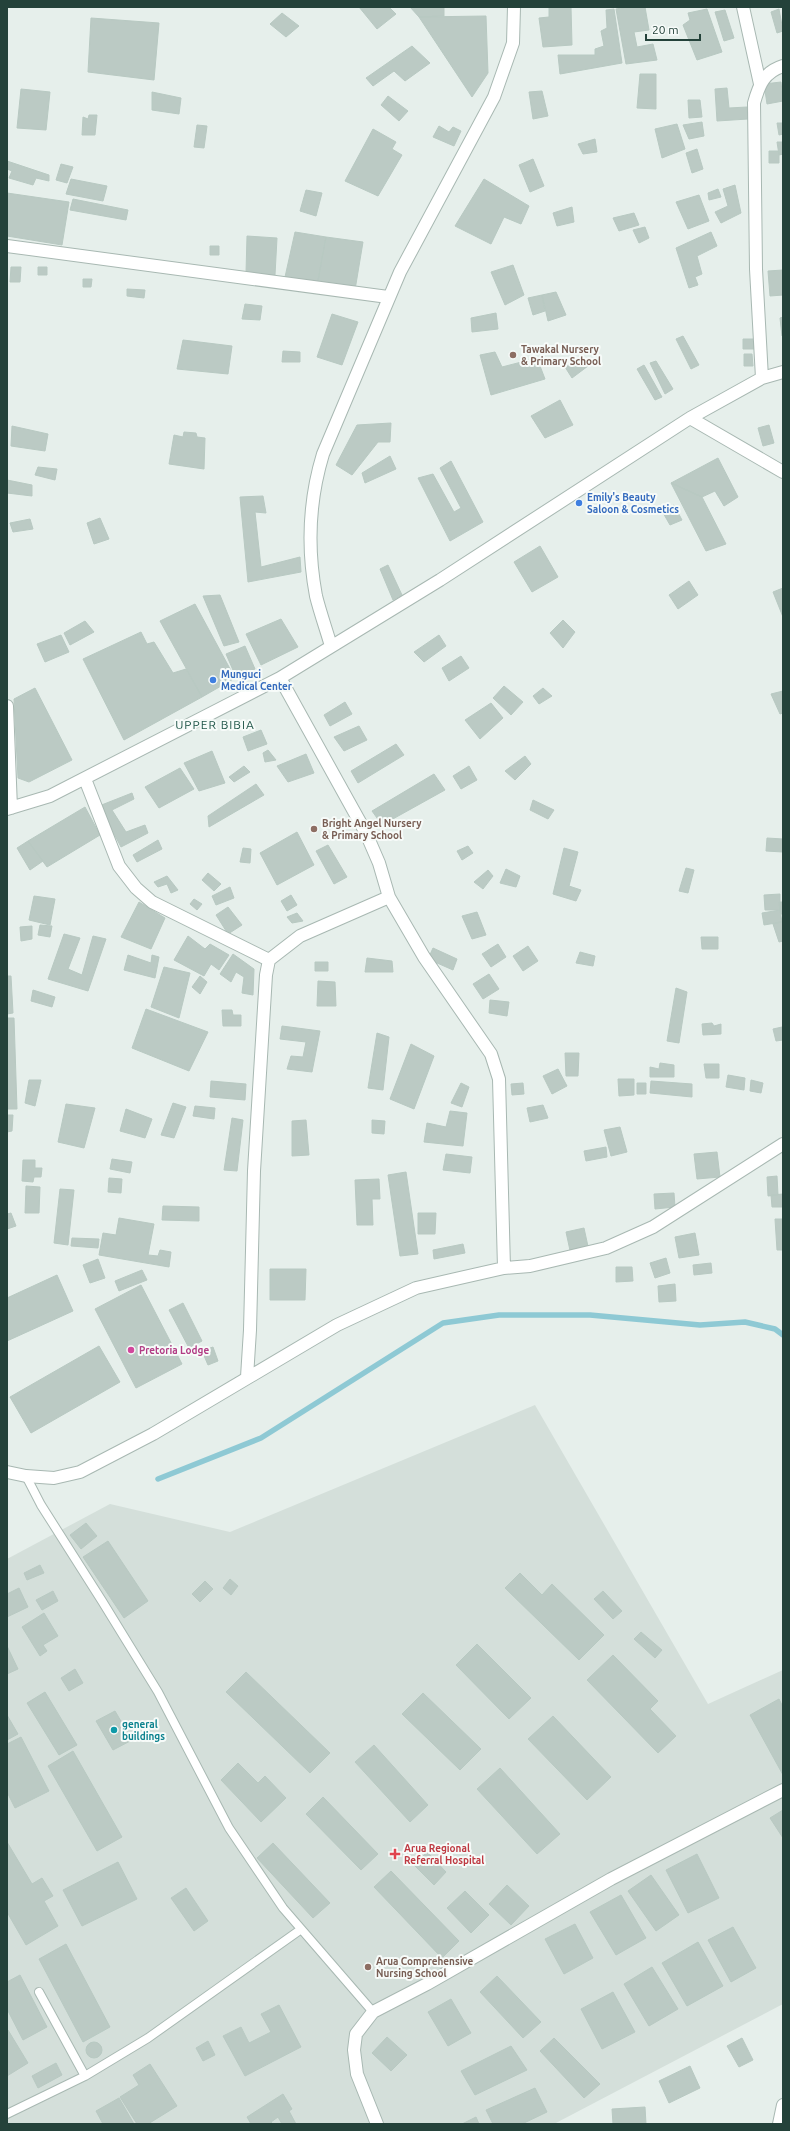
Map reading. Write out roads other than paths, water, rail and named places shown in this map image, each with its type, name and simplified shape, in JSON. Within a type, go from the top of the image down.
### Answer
[{"type":"street","points":[[331,646],[316,596],[312,561],[310,528],[315,480],[323,454],[388,297],[494,97],[513,43],[514,7]]},
{"type":"street","points":[[743,7],[760,84]]},
{"type":"street","points":[[762,378],[756,269],[754,103],[760,84],[773,69],[783,66]]},
{"type":"street","points":[[7,246],[388,297]]},
{"type":"street","points":[[7,706],[9,809],[50,796],[280,678],[440,580],[690,418],[762,378],[783,372]]},
{"type":"street","points":[[690,418],[783,472]]},
{"type":"street","points":[[280,678],[366,833],[379,863],[389,897],[424,957],[491,1054],[499,1079],[504,1268]]},
{"type":"street","points":[[85,779],[119,866],[136,888],[152,902],[269,960]]},
{"type":"street","points":[[247,1377],[250,1330],[254,1171],[266,975],[269,960],[300,936],[389,897]]},
{"type":"street","points":[[7,1472],[26,1476],[54,1478],[80,1472],[153,1434],[337,1325],[416,1288],[504,1268],[530,1266],[606,1248],[653,1228],[783,1144]]},
{"type":"street","points":[[377,2124],[357,2074],[354,2050],[356,2034],[373,2012],[427,1984],[611,1878],[783,1790]]},
{"type":"street","points":[[779,2124],[783,2105]]},
{"type":"lane","points":[[26,1476],[40,1505],[102,1601],[158,1692],[228,1828],[283,1908],[300,1930],[373,2012]]},
{"type":"lane","points":[[7,2114],[86,2076],[148,2038],[300,1930]]},
{"type":"lane","points":[[39,1992],[86,2076]]},
{"type":"waterway","points":[[158,1479],[261,1438],[443,1323],[499,1315],[590,1315],[700,1325],[745,1322],[775,1329],[783,1335]]},
{"type":"place","name":"Tawakal Nursery & Primary School","points":[[513,355]]},
{"type":"place","name":"Emily's Beauty Saloon & Cosmetics","points":[[579,503]]},
{"type":"place","name":"Munguci Medical Center","points":[[213,680]]},
{"type":"place","name":"Bright Angel Nursery & Primary School","points":[[314,829]]},
{"type":"place","name":"Pretoria Lodge","points":[[131,1350]]},
{"type":"place","name":"general buildings","points":[[114,1730]]},
{"type":"place","name":"Arua Regional Referral Hospital","points":[[395,1854]]},
{"type":"place","name":"Arua Comprehensive Nursing School","points":[[368,1967]]},
{"type":"district","name":"UPPER BIBIA","points":[[215,724]]}]
